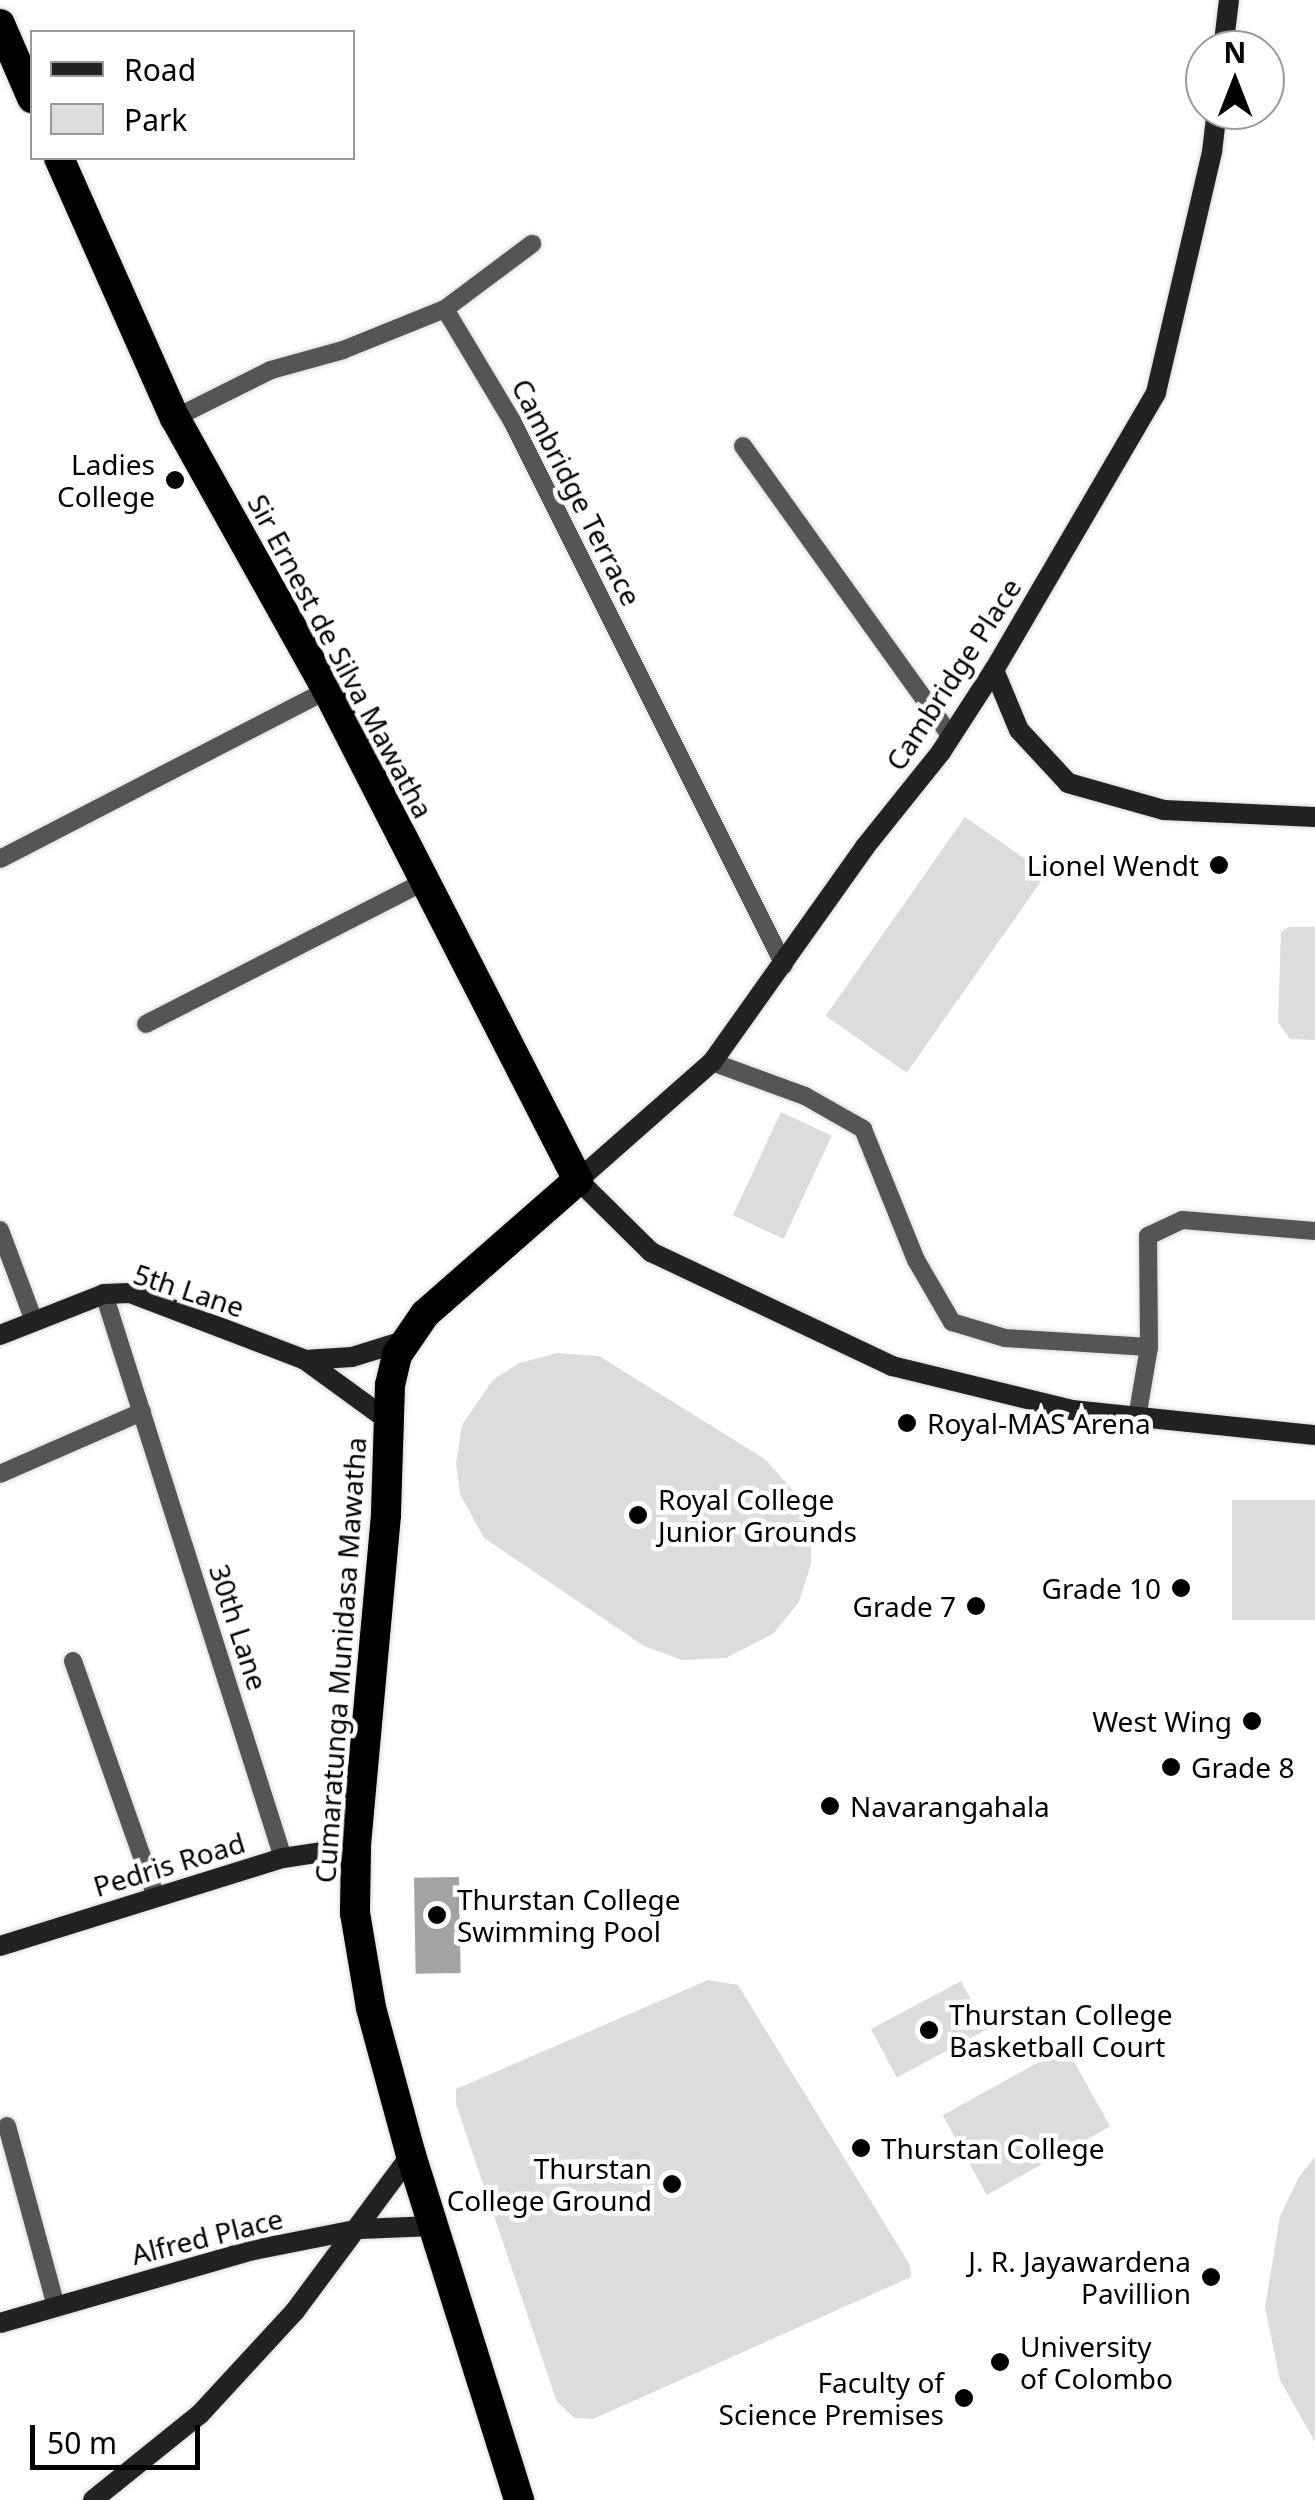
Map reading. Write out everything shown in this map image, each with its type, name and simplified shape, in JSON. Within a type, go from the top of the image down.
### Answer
[{"type":"highway","points":[[0,24],[30,93]]},
{"type":"highway","name":"Sir Ernest de Silva Mawatha","points":[[60,160],[174,418],[327,690],[578,1180]]},
{"type":"highway","name":"Cumaratunga Munidasa Mawatha","points":[[519,2500],[411,2156],[370,2008],[355,1913],[356,1847],[386,1515],[390,1385],[397,1355],[425,1314],[578,1180]]},
{"type":"main road","points":[[1226,30],[1229,0]]},
{"type":"main road","name":"Cambridge Place","points":[[578,1180],[712,1062],[865,848],[952,736],[994,670],[1156,393],[1215,130]]},
{"type":"main road","points":[[994,670],[1019,730],[1068,783],[1164,810],[1315,816]]},
{"type":"main road","points":[[578,1180],[651,1252],[892,1366],[1072,1410],[1315,1435]]},
{"type":"main road","name":"5th Lane","points":[[0,1335],[104,1294],[130,1293],[305,1360],[389,1422]]},
{"type":"main road","name":"5th Lane","points":[[305,1360],[352,1357],[407,1340]]},
{"type":"main road","name":"Pedris Road","points":[[0,1946],[283,1858],[356,1847]]},
{"type":"main road","points":[[93,2500],[200,2414],[295,2311],[411,2156]]},
{"type":"main road","name":"Alfred Place","points":[[0,2322],[249,2251],[360,2229],[433,2226]]},
{"type":"street","points":[[174,418],[271,370],[343,350],[445,309],[532,244]]},
{"type":"street","name":"Cambridge Terrace","points":[[445,309],[512,421],[784,964]]},
{"type":"street","points":[[743,446],[952,736]]},
{"type":"street","points":[[0,859],[327,690]]},
{"type":"street","points":[[146,1024],[424,882]]},
{"type":"street","points":[[712,1062],[805,1096],[863,1128],[916,1260],[952,1322],[1005,1338],[1149,1347]]},
{"type":"street","points":[[1137,1418],[1149,1347],[1148,1236],[1184,1220],[1315,1231]]},
{"type":"street","points":[[0,1230],[34,1322]]},
{"type":"street","name":"30th Lane","points":[[104,1294],[283,1858]]},
{"type":"street","points":[[0,1474],[142,1412]]},
{"type":"street","points":[[74,1662],[156,1898]]},
{"type":"street","points":[[7,2126],[56,2306]]},
{"type":"green space","points":[[965,817],[1046,874],[907,1073],[826,1016]]},
{"type":"green space","points":[[1289,927],[1315,927],[1315,1040],[1290,1039],[1278,1022],[1281,932]]},
{"type":"green space","points":[[781,1112],[832,1136],[784,1239],[733,1215]]},
{"type":"green space","name":"Royal College Junior Grounds","points":[[557,1353],[599,1356],[765,1459],[797,1495],[811,1535],[811,1564],[799,1602],[773,1634],[726,1658],[682,1660],[644,1646],[484,1538],[460,1494],[456,1463],[462,1425],[493,1380],[519,1363]]},
{"type":"green space","points":[[1232,1500],[1315,1500],[1315,1620],[1232,1620]]},
{"type":"green space","name":"Thurstan College Ground","points":[[708,1980],[738,1985],[910,2265],[911,2277],[593,2419],[574,2418],[557,2402],[456,2104],[456,2089]]},
{"type":"green space","name":"Thurstan College Basketball Court","points":[[961,1981],[987,2030],[897,2077],[871,2029]]},
{"type":"green space","points":[[1066,2047],[1110,2127],[987,2195],[943,2115]]},
{"type":"green space","points":[[1315,2157],[1315,2442],[1280,2380],[1265,2307],[1280,2216],[1299,2177]]},
{"type":"shaded area","name":"Thurstan College Swimming Pool","points":[[459,1877],[461,1973],[416,1974],[414,1878]]},
{"type":"place","name":"Ladies College","points":[[175,480]]},
{"type":"place","name":"Lionel Wendt","points":[[1219,865]]},
{"type":"place","name":"Royal-MAS Arena","points":[[907,1423]]},
{"type":"place","name":"Royal College Junior Grounds","points":[[638,1515]]},
{"type":"place","name":"Grade 10","points":[[1181,1588]]},
{"type":"place","name":"Grade 7","points":[[976,1606]]},
{"type":"place","name":"West Wing","points":[[1252,1721]]},
{"type":"place","name":"Grade 8","points":[[1171,1767]]},
{"type":"place","name":"Navarangahala","points":[[830,1806]]},
{"type":"place","name":"Thurstan College Swimming Pool","points":[[437,1915]]},
{"type":"place","name":"Thurstan College Basketball Court","points":[[929,2030]]},
{"type":"place","name":"Thurstan College","points":[[861,2148]]},
{"type":"place","name":"Thurstan College Ground","points":[[672,2184]]},
{"type":"place","name":"J. R. Jayawardena Pavillion","points":[[1211,2277]]},
{"type":"place","name":"University of Colombo","points":[[1000,2362]]},
{"type":"place","name":"Faculty of Science Premises","points":[[964,2398]]}]
